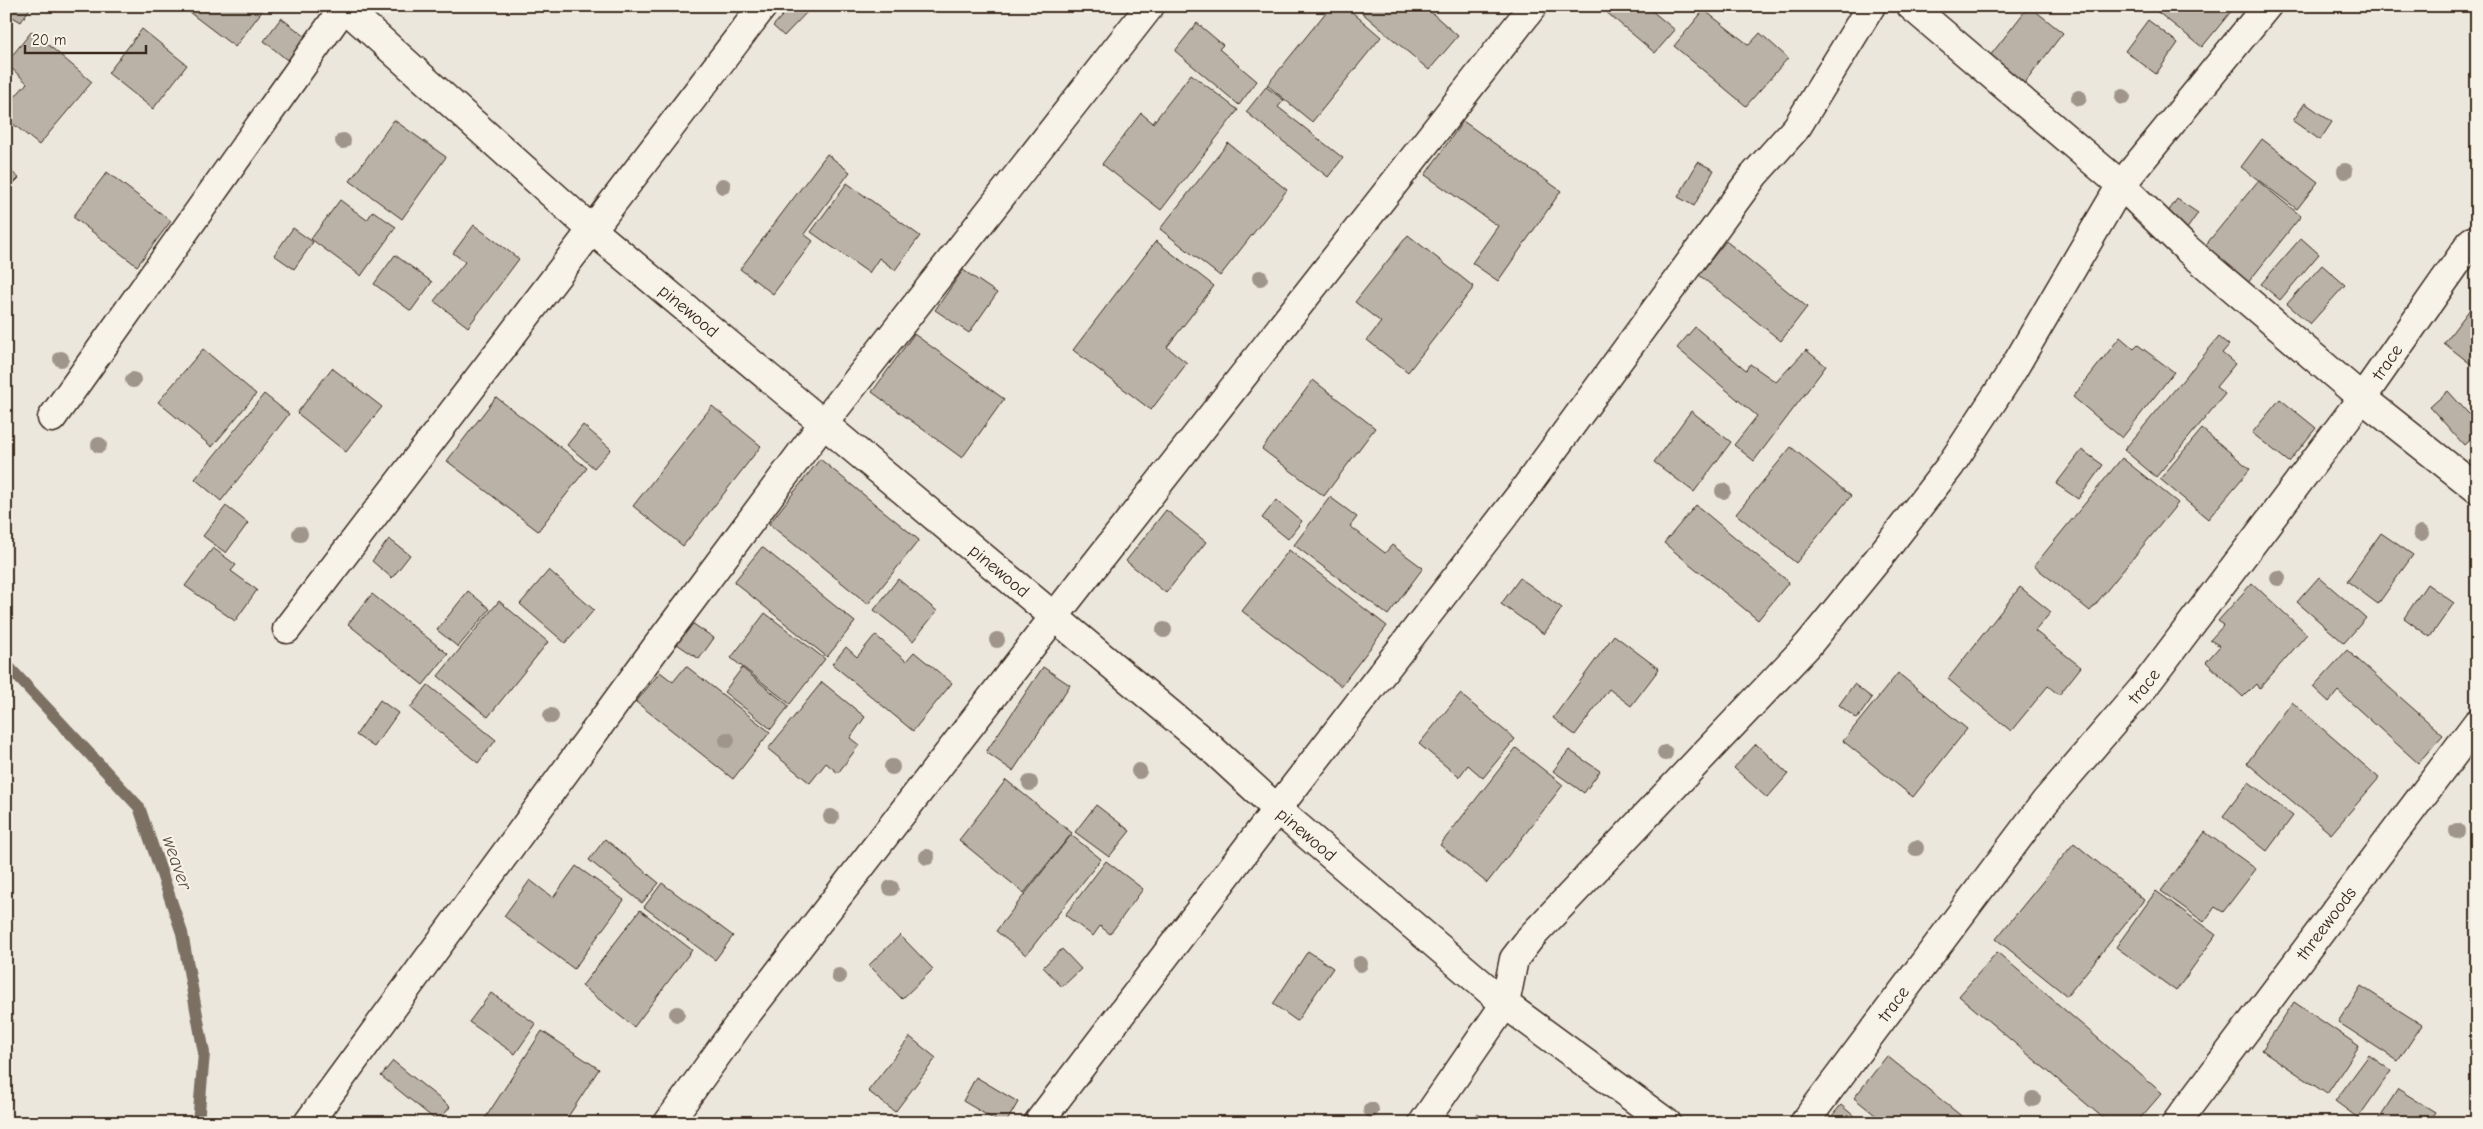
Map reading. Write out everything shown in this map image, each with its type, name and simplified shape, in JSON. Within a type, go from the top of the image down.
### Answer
[{"type":"street","points":[[287,629],[591,228],[763,6]]},
{"type":"street","points":[[308,1123],[655,649],[823,424],[1150,6]]},
{"type":"street","points":[[668,1123],[748,1012],[1054,617],[1533,6]]},
{"type":"street","points":[[1038,1123],[1277,808],[1521,494],[1754,175],[1796,127],[1871,6]]},
{"type":"street","points":[[1912,6],[2121,185],[2186,248],[2362,398],[2477,489]]},
{"type":"street","points":[[1423,1123],[1505,1004],[1514,959],[1532,937],[1808,645],[1950,466],[2011,373],[2121,185],[2267,6]]},
{"type":"street","points":[[52,418],[344,7]]},
{"type":"street","name":"pinewood","points":[[344,7],[591,228],[1211,748],[1277,808],[1505,1004],[1667,1123]]},
{"type":"street","name":"trace","points":[[1804,1123],[2045,802],[2143,688],[2362,398],[2472,241]]},
{"type":"street","name":"threewoods","points":[[2176,1123],[2477,723]]},
{"type":"building","points":[[6,6],[27,6],[30,8],[21,22],[6,13]]},
{"type":"building","points":[[181,6],[266,6],[235,47]]},
{"type":"building","points":[[791,6],[805,6],[809,10],[784,36],[773,26]]},
{"type":"building","points":[[1331,6],[1345,6],[1381,37],[1312,122],[1267,85]]},
{"type":"building","points":[[1354,6],[1424,6],[1458,36],[1429,70]]},
{"type":"building","points":[[1599,6],[1646,6],[1675,30],[1655,53]]},
{"type":"building","points":[[2029,6],[2063,33],[2021,88],[1986,61]]},
{"type":"building","points":[[2150,6],[2229,6],[2233,9],[2202,47]]},
{"type":"building","points":[[1704,10],[1749,45],[1760,33],[1788,58],[1746,106],[1674,46]]},
{"type":"building","points":[[281,18],[310,40],[292,64],[264,41]]},
{"type":"building","points":[[2148,20],[2178,43],[2156,74],[2125,51]]},
{"type":"building","points":[[1197,23],[1223,45],[1219,49],[1257,81],[1239,105],[1175,51]]},
{"type":"building","points":[[142,29],[187,65],[153,109],[108,73]]},
{"type":"building","points":[[32,31],[92,82],[39,145],[6,118],[6,107],[27,83],[6,63]]},
{"type":"building","points":[[1191,74],[1238,110],[1161,210],[1102,164],[1141,113],[1153,123]]},
{"type":"building","points":[[1266,87],[1284,100],[1278,107],[1343,158],[1328,177],[1246,112]]},
{"type":"building","points":[[2305,103],[2332,122],[2320,140],[2293,121]]},
{"type":"building","points":[[394,120],[446,157],[402,219],[350,181]]},
{"type":"building","points":[[1463,121],[1561,191],[1498,281],[1472,263],[1498,226],[1425,175]]},
{"type":"building","points":[[2262,139],[2318,182],[2297,209],[2241,167]]},
{"type":"building","points":[[1228,143],[1287,190],[1220,276],[1160,229]]},
{"type":"building","points":[[827,154],[850,172],[804,234],[813,241],[773,294],[740,269]]},
{"type":"building","points":[[1698,162],[1714,170],[1694,206],[1678,197]]},
{"type":"building","points":[[6,167],[19,178],[9,188],[6,185]]},
{"type":"building","points":[[107,172],[171,221],[137,266],[73,217]]},
{"type":"building","points":[[2258,181],[2301,216],[2243,289],[2199,253]]},
{"type":"building","points":[[847,183],[920,236],[895,270],[879,258],[869,273],[811,232]]},
{"type":"building","points":[[2177,199],[2198,213],[2182,236],[2161,222]]},
{"type":"building","points":[[340,200],[367,220],[373,211],[396,227],[361,276],[311,239]]},
{"type":"building","points":[[474,225],[519,259],[468,327],[434,301],[465,262],[453,253]]},
{"type":"building","points":[[293,228],[313,242],[294,269],[274,255]]},
{"type":"building","points":[[1408,235],[1474,287],[1408,372],[1367,340],[1381,322],[1355,302]]},
{"type":"building","points":[[2301,238],[2319,254],[2280,300],[2261,284]]},
{"type":"building","points":[[1156,241],[1214,286],[1167,347],[1187,363],[1151,410],[1073,350]]},
{"type":"building","points":[[1726,241],[1807,307],[1781,341],[1699,275]]},
{"type":"building","points":[[395,255],[432,282],[411,311],[374,284]]},
{"type":"building","points":[[2322,265],[2345,285],[2310,324],[2287,304]]},
{"type":"building","points":[[963,270],[997,293],[969,333],[935,310]]},
{"type":"building","points":[[2477,300],[2477,369],[2444,343]]},
{"type":"building","points":[[1695,327],[1746,370],[1750,364],[1776,382],[1806,350],[1826,366],[1754,461],[1734,445],[1757,416],[1677,348]]},
{"type":"building","points":[[914,334],[1004,399],[962,458],[872,392]]},
{"type":"building","points":[[2120,337],[2134,349],[2138,345],[2174,372],[2122,438],[2073,397]]},
{"type":"building","points":[[2219,337],[2229,345],[2222,353],[2235,364],[2216,387],[2225,394],[2156,477],[2124,450]]},
{"type":"building","points":[[203,349],[256,394],[212,447],[158,402]]},
{"type":"building","points":[[332,368],[382,407],[346,452],[297,413]]},
{"type":"building","points":[[1313,380],[1375,428],[1324,496],[1262,449]]},
{"type":"building","points":[[2448,391],[2477,423],[2477,433],[2464,445],[2430,407]]},
{"type":"building","points":[[264,394],[289,414],[221,501],[195,479]]},
{"type":"building","points":[[496,397],[587,468],[538,531],[447,461]]},
{"type":"building","points":[[2280,399],[2316,428],[2289,462],[2252,433]]},
{"type":"building","points":[[712,406],[761,446],[683,546],[633,506]]},
{"type":"building","points":[[1691,411],[1731,442],[1694,492],[1654,462]]},
{"type":"building","points":[[583,425],[611,449],[594,468],[567,445]]},
{"type":"building","points":[[2202,429],[2250,469],[2208,519],[2160,479]]},
{"type":"building","points":[[1791,447],[1851,496],[1796,563],[1736,514]]},
{"type":"building","points":[[2082,450],[2103,465],[2078,499],[2056,484]]},
{"type":"building","points":[[2122,458],[2178,503],[2090,611],[2034,566]]},
{"type":"building","points":[[820,459],[919,540],[868,604],[769,524]]},
{"type":"building","points":[[1330,497],[1357,517],[1350,526],[1385,553],[1392,545],[1423,568],[1388,615],[1294,545]]},
{"type":"building","points":[[1276,500],[1302,521],[1288,539],[1262,518]]},
{"type":"building","points":[[1696,505],[1789,582],[1758,620],[1664,543]]},
{"type":"building","points":[[226,506],[248,523],[226,553],[203,536]]},
{"type":"building","points":[[1166,510],[1206,542],[1166,593],[1126,561]]},
{"type":"building","points":[[2381,533],[2413,555],[2378,604],[2347,581]]},
{"type":"building","points":[[389,539],[410,555],[392,578],[372,561]]},
{"type":"building","points":[[762,547],[855,622],[827,657],[734,582]]},
{"type":"building","points":[[213,548],[236,565],[231,571],[257,590],[235,621],[185,586]]},
{"type":"building","points":[[1289,550],[1387,626],[1341,686],[1242,611]]},
{"type":"building","points":[[549,570],[594,610],[565,643],[520,604]]},
{"type":"building","points":[[2319,577],[2366,618],[2344,643],[2297,602]]},
{"type":"building","points":[[1520,578],[1562,608],[1544,634],[1501,604]]},
{"type":"building","points":[[898,579],[937,611],[913,641],[874,610]]},
{"type":"building","points":[[2252,583],[2307,634],[2259,689],[2256,684],[2243,697],[2206,662],[2220,646],[2210,640],[2224,625],[2218,621]]},
{"type":"building","points":[[2427,584],[2454,603],[2430,637],[2404,618]]},
{"type":"building","points":[[2020,587],[2051,612],[2035,631],[2081,667],[2059,695],[2048,686],[2011,731],[1948,679]]},
{"type":"building","points":[[468,591],[490,609],[458,647],[437,630]]},
{"type":"building","points":[[372,594],[448,654],[423,685],[348,624]]},
{"type":"building","points":[[499,601],[548,642],[488,717],[438,676]]},
{"type":"building","points":[[765,613],[825,659],[790,704],[731,658]]},
{"type":"building","points":[[689,621],[714,638],[699,659],[674,642]]},
{"type":"building","points":[[875,635],[906,661],[914,652],[952,683],[913,731],[832,664],[846,647],[857,657]]},
{"type":"building","points":[[1614,635],[1659,669],[1631,706],[1609,689],[1575,735],[1553,718]]},
{"type":"building","points":[[2347,650],[2443,735],[2418,763],[2338,691],[2329,702],[2313,687]]},
{"type":"building","points":[[686,666],[770,732],[733,779],[636,702],[660,672],[673,682]]},
{"type":"building","points":[[1043,667],[1070,685],[1013,771],[986,752]]},
{"type":"building","points":[[742,668],[789,706],[771,729],[724,692]]},
{"type":"building","points":[[1898,673],[1967,729],[1913,797],[1843,741]]},
{"type":"building","points":[[822,682],[865,717],[850,738],[859,745],[838,773],[826,763],[810,783],[768,749]]},
{"type":"building","points":[[1854,684],[1872,698],[1857,719],[1839,705]]},
{"type":"building","points":[[428,685],[496,740],[478,763],[410,708]]},
{"type":"building","points":[[1460,694],[1515,739],[1483,778],[1468,765],[1459,777],[1419,744]]},
{"type":"building","points":[[380,700],[398,713],[374,747],[356,735]]},
{"type":"building","points":[[2292,702],[2379,778],[2331,834],[2247,763]]},
{"type":"building","points":[[1756,744],[1788,774],[1767,798],[1734,768]]},
{"type":"building","points":[[1516,748],[1563,785],[1487,883],[1440,845]]},
{"type":"building","points":[[1569,750],[1600,771],[1584,793],[1553,771]]},
{"type":"building","points":[[1006,780],[1072,833],[1024,893],[959,840]]},
{"type":"building","points":[[2249,782],[2293,816],[2267,851],[2223,816]]},
{"type":"building","points":[[1096,805],[1130,831],[1109,857],[1075,832]]},
{"type":"building","points":[[2205,832],[2256,869],[2223,912],[2215,907],[2204,922],[2161,891]]},
{"type":"building","points":[[1071,835],[1101,859],[1026,955],[996,931]]},
{"type":"building","points":[[605,839],[659,883],[642,903],[589,860]]},
{"type":"building","points":[[2074,843],[2144,900],[2067,996],[1996,939]]},
{"type":"building","points":[[1106,861],[1143,889],[1110,934],[1100,926],[1093,936],[1065,915]]},
{"type":"building","points":[[576,866],[624,900],[574,969],[504,916],[530,880],[553,898]]},
{"type":"building","points":[[662,883],[733,936],[715,960],[644,907]]},
{"type":"building","points":[[2156,891],[2216,935],[2176,991],[2116,947]]},
{"type":"building","points":[[640,910],[692,950],[634,1027],[582,986]]},
{"type":"building","points":[[900,935],[933,969],[902,999],[869,965]]},
{"type":"building","points":[[1062,949],[1081,969],[1062,987],[1043,967]]},
{"type":"building","points":[[1308,951],[1333,968],[1297,1021],[1273,1004]]},
{"type":"building","points":[[1997,952],[2162,1093],[2136,1123],[2109,1123],[1959,996]]},
{"type":"building","points":[[2361,986],[2422,1025],[2398,1061],[2338,1022]]},
{"type":"building","points":[[491,993],[536,1024],[515,1054],[469,1022]]},
{"type":"building","points":[[2294,1002],[2359,1046],[2327,1094],[2262,1050]]},
{"type":"building","points":[[542,1031],[599,1069],[564,1123],[482,1123]]},
{"type":"building","points":[[910,1037],[936,1058],[895,1112],[868,1091]]},
{"type":"building","points":[[2369,1055],[2391,1071],[2358,1118],[2335,1101]]},
{"type":"building","points":[[1887,1056],[1970,1123],[1885,1123],[1854,1098]]},
{"type":"building","points":[[393,1061],[450,1107],[438,1122],[381,1076]]},
{"type":"building","points":[[976,1077],[1018,1102],[1006,1123],[1000,1123],[963,1101]]},
{"type":"building","points":[[2398,1089],[2435,1112],[2428,1123],[2376,1123]]},
{"type":"building","points":[[1841,1105],[1862,1123],[1826,1123]]},
{"type":"building","points":[[1477,1114],[1494,1123],[1473,1123]]},
{"type":"waterway","name":"weaver","points":[[6,664],[139,807],[182,933],[204,1053],[198,1123]]}]
